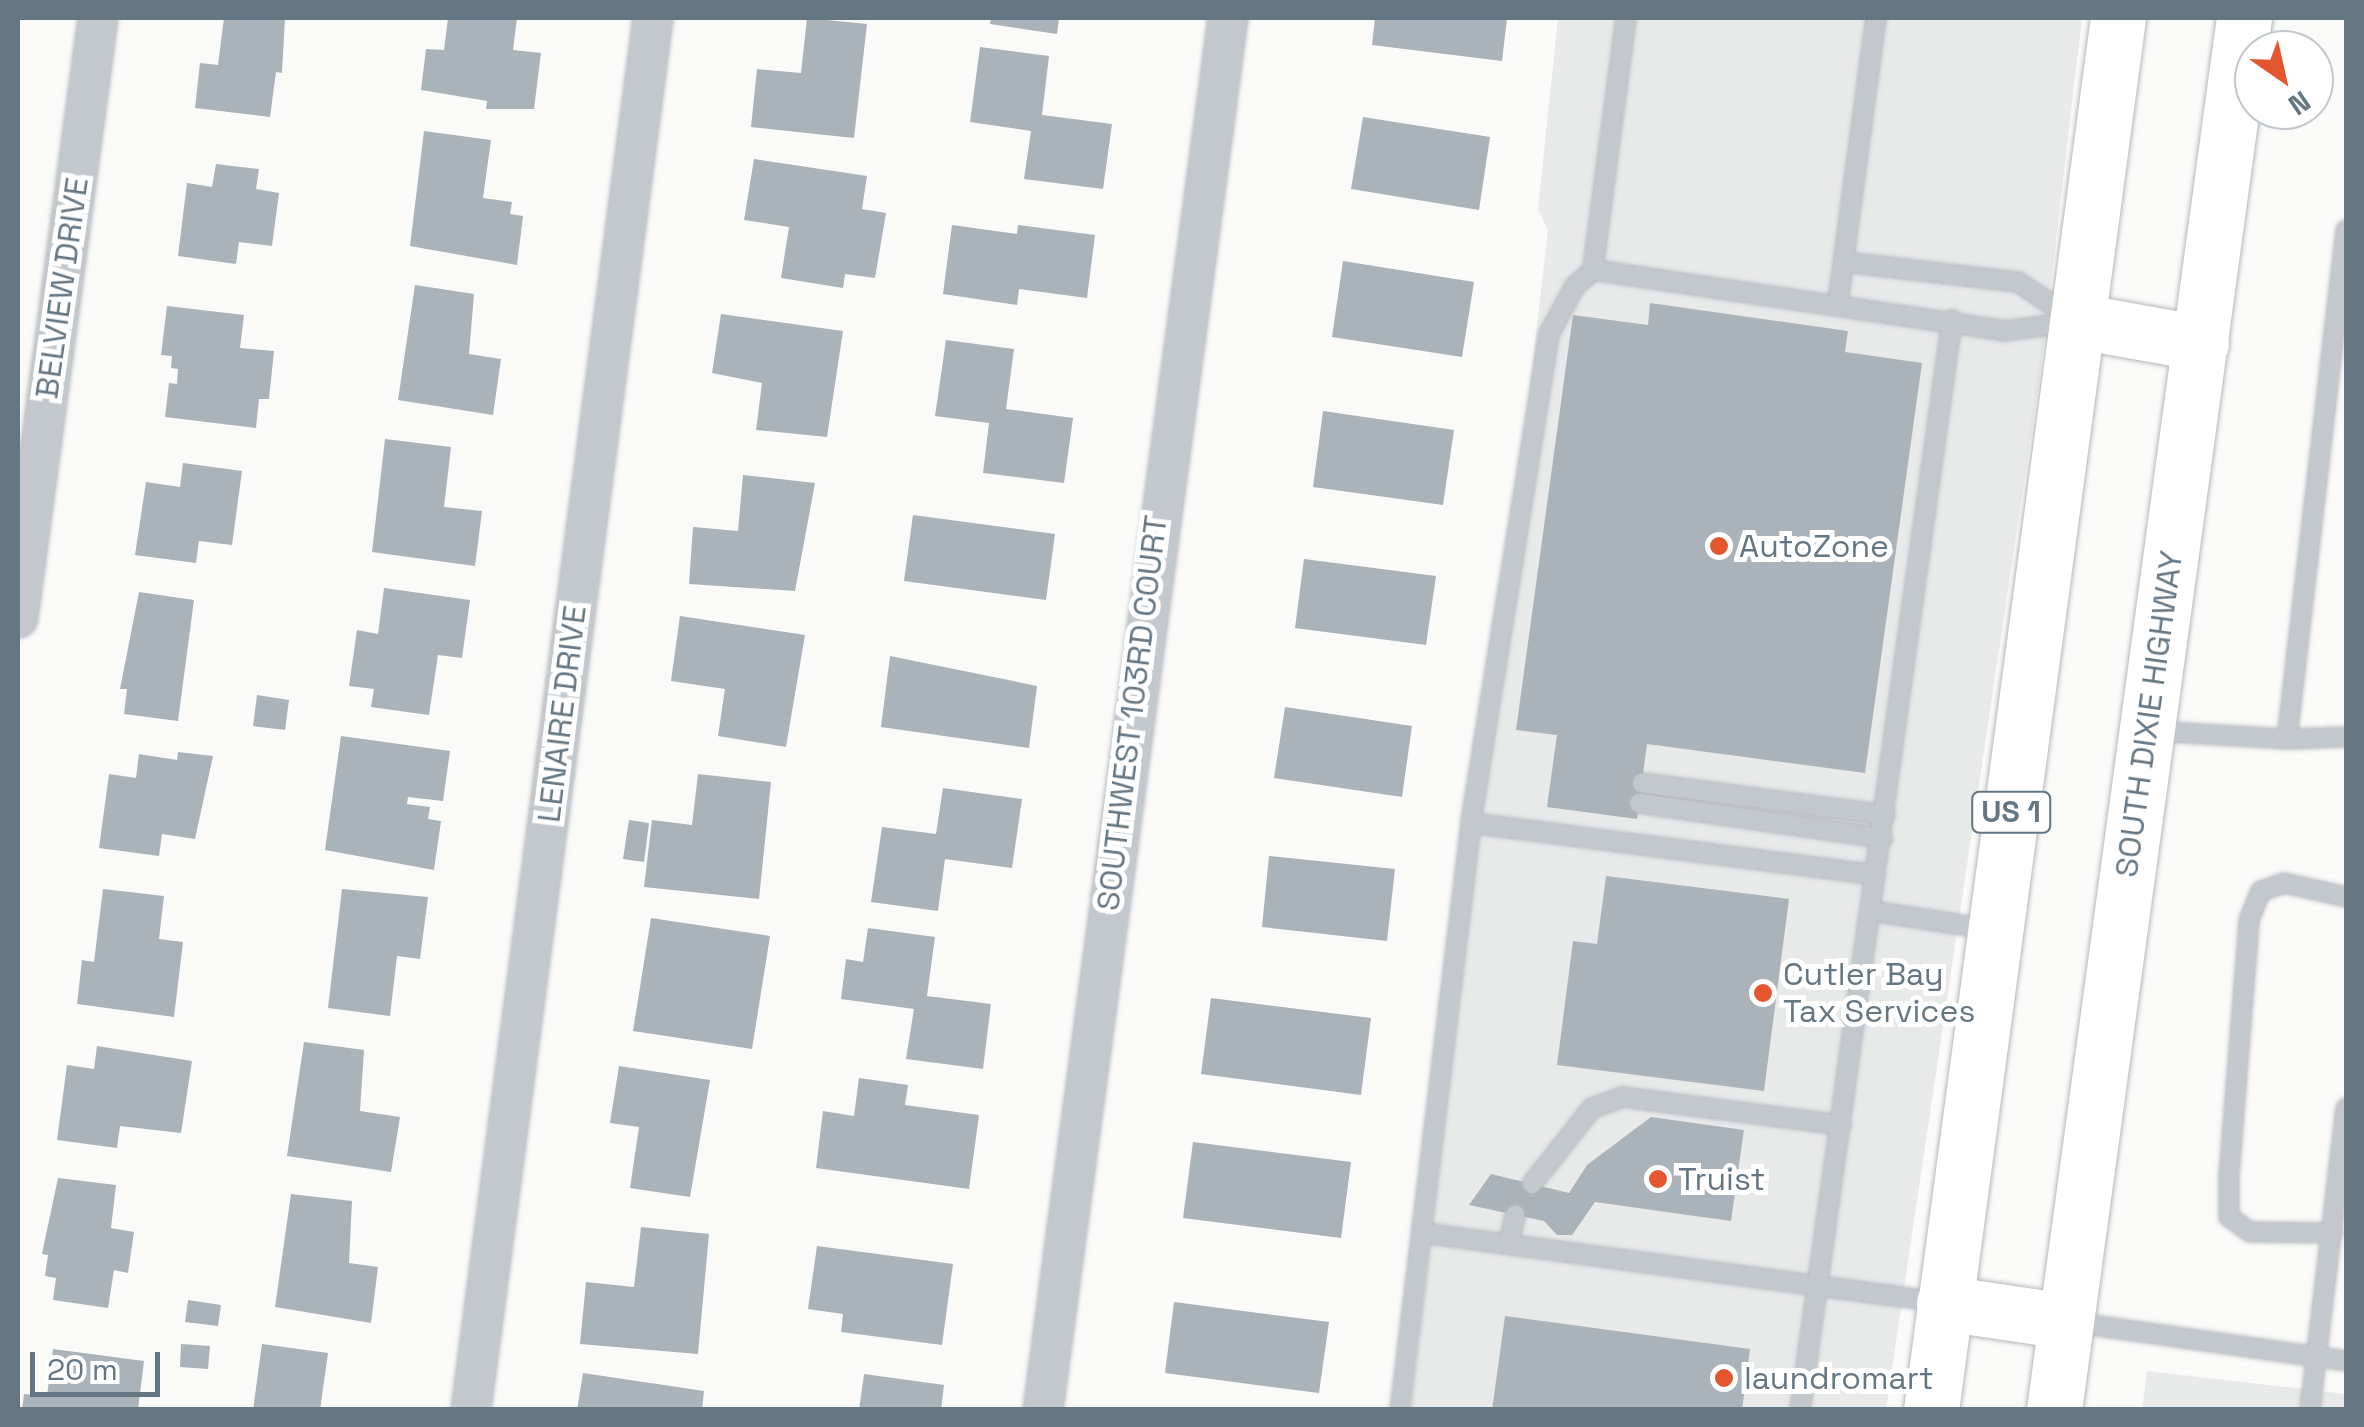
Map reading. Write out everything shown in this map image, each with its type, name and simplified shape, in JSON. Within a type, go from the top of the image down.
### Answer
[{"type":"highway","name":"US 1","points":[[1930,1410],[2118,18]]},
{"type":"highway","name":"SOUTH DIXIE HIGHWAY","points":[[2054,1410],[2244,18]]},
{"type":"highway","points":[[2078,321],[2201,343]]},
{"type":"highway","points":[[1944,1303],[2066,1322]]},
{"type":"street","name":"BELVIEW DRIVE","points":[[18,618],[98,18]]},
{"type":"street","name":"LENAIRE DRIVE","points":[[471,1410],[653,18]]},
{"type":"street","name":"SOUTHWEST 103RD COURT","points":[[1042,1410],[1228,18]]},
{"type":"lane","points":[[1400,1410],[1471,823],[1549,334],[1575,286],[1592,270],[1626,18]]},
{"type":"lane","points":[[1838,302],[1876,18]]},
{"type":"lane","points":[[2287,739],[2346,230]]},
{"type":"lane","points":[[1844,262],[2018,282],[2078,321]]},
{"type":"lane","points":[[1592,270],[1838,302],[2004,331],[2078,321]]},
{"type":"lane","points":[[1800,1410],[1952,320]]},
{"type":"lane","points":[[2147,731],[2287,739],[2346,737]]},
{"type":"lane","points":[[1642,783],[1885,814]]},
{"type":"lane","points":[[1639,804],[1882,838]]},
{"type":"lane","points":[[1471,823],[1876,875]]},
{"type":"lane","points":[[2332,1233],[2250,1232],[2230,1217],[2229,1176],[2248,992],[2249,920],[2261,891],[2284,883],[2346,897]]},
{"type":"lane","points":[[1872,911],[1995,930]]},
{"type":"lane","points":[[1532,1184],[1592,1108],[1623,1097],[1841,1124]]},
{"type":"lane","points":[[2310,1410],[2346,1108]]},
{"type":"lane","points":[[1509,1244],[1515,1215]]},
{"type":"lane","points":[[1424,1234],[1944,1303]]},
{"type":"lane","points":[[2066,1322],[2346,1360]]},
{"type":"shaded area","points":[[1558,18],[2082,18],[2041,368],[1886,1409],[1411,1410],[1548,230],[1538,209]]},
{"type":"shaded area","points":[[2147,1371],[2346,1394],[2346,1409],[2142,1410]]},
{"type":"building","points":[[224,18],[285,18],[282,73],[276,72],[270,117],[195,108],[200,63],[218,65]]},
{"type":"building","points":[[448,18],[517,18],[513,50],[541,53],[534,109],[486,109],[487,101],[421,90],[426,49],[444,50]]},
{"type":"building","points":[[807,18],[867,24],[854,138],[751,127],[757,69],[801,73]]},
{"type":"building","points":[[991,18],[1059,18],[1057,34],[990,24]]},
{"type":"building","points":[[1375,18],[1507,18],[1502,61],[1372,45]]},
{"type":"building","points":[[980,47],[1049,56],[1042,115],[1112,124],[1103,189],[1024,179],[1031,131],[970,122]]},
{"type":"building","points":[[1363,117],[1490,137],[1479,210],[1351,189]]},
{"type":"building","points":[[424,131],[491,140],[483,198],[512,202],[510,214],[523,216],[517,265],[410,246]]},
{"type":"building","points":[[754,159],[867,176],[862,209],[886,213],[875,278],[845,274],[843,288],[781,278],[789,227],[744,220]]},
{"type":"building","points":[[216,164],[259,169],[256,189],[279,193],[272,246],[239,242],[236,264],[178,256],[187,183],[212,187]]},
{"type":"building","points":[[952,225],[1017,234],[1018,225],[1095,235],[1087,298],[1019,289],[1017,305],[943,294]]},
{"type":"building","points":[[1343,261],[1474,282],[1462,357],[1332,337]]},
{"type":"building","points":[[415,285],[474,294],[469,354],[501,359],[493,415],[398,400]]},
{"type":"building","name":"AutoZone","points":[[1650,303],[1848,331],[1845,352],[1922,363],[1865,773],[1647,744],[1637,819],[1547,807],[1557,735],[1516,730],[1573,315],[1648,325]]},
{"type":"building","points":[[167,306],[244,315],[240,348],[274,351],[269,399],[259,399],[256,428],[165,417],[169,383],[177,384],[178,369],[171,368],[172,356],[161,355]]},
{"type":"building","points":[[721,314],[843,331],[827,437],[756,430],[762,383],[712,373]]},
{"type":"building","points":[[946,340],[1014,349],[1006,409],[1073,418],[1064,483],[983,473],[989,423],[935,416]]},
{"type":"building","points":[[1323,411],[1454,430],[1443,505],[1313,487]]},
{"type":"building","points":[[385,439],[451,447],[444,507],[482,511],[475,566],[372,552]]},
{"type":"building","points":[[183,463],[242,471],[232,545],[199,541],[196,563],[135,555],[146,482],[180,487]]},
{"type":"building","points":[[743,475],[815,483],[795,591],[689,584],[693,527],[738,531]]},
{"type":"building","points":[[913,515],[1055,534],[1046,600],[904,581]]},
{"type":"building","points":[[1304,559],[1436,576],[1426,645],[1295,628]]},
{"type":"building","points":[[384,588],[470,600],[462,658],[438,655],[429,715],[371,707],[374,689],[349,686],[357,630],[378,634]]},
{"type":"building","points":[[139,592],[194,600],[178,721],[124,714],[127,689],[120,689]]},
{"type":"building","points":[[680,616],[805,635],[786,747],[718,736],[725,689],[671,681]]},
{"type":"building","points":[[890,656],[1037,686],[1029,748],[881,727]]},
{"type":"building","points":[[257,695],[289,700],[285,730],[253,726]]},
{"type":"building","points":[[1285,707],[1412,726],[1402,797],[1274,778]]},
{"type":"building","points":[[341,736],[450,751],[443,801],[408,797],[407,804],[430,807],[428,819],[441,821],[434,870],[325,850]]},
{"type":"building","points":[[178,752],[213,756],[195,839],[162,834],[159,856],[99,848],[109,774],[136,778],[139,754],[177,760]]},
{"type":"building","points":[[698,774],[771,782],[759,899],[644,887],[652,820],[692,825]]},
{"type":"building","points":[[943,788],[1022,799],[1012,868],[945,859],[938,911],[871,902],[882,827],[936,834]]},
{"type":"building","points":[[629,820],[649,823],[644,862],[623,859]]},
{"type":"building","points":[[1269,856],[1395,869],[1387,941],[1262,927]]},
{"type":"building","points":[[1606,876],[1789,899],[1764,1091],[1557,1065],[1573,941],[1597,944]]},
{"type":"building","points":[[103,889],[164,896],[159,939],[183,942],[174,1017],[77,1004],[82,960],[94,962]]},
{"type":"building","points":[[342,889],[428,897],[420,959],[397,956],[390,1016],[328,1008]]},
{"type":"building","points":[[651,918],[770,936],[752,1049],[633,1031]]},
{"type":"building","points":[[868,928],[935,937],[927,996],[991,1004],[983,1069],[906,1059],[914,1009],[841,999],[846,959],[863,962]]},
{"type":"building","points":[[1211,998],[1371,1018],[1361,1095],[1201,1074]]},
{"type":"building","points":[[304,1042],[364,1050],[360,1111],[400,1117],[391,1172],[287,1156]]},
{"type":"building","points":[[97,1046],[192,1061],[181,1133],[120,1126],[117,1148],[57,1140],[67,1065],[94,1069]]},
{"type":"building","points":[[619,1066],[710,1080],[690,1197],[630,1188],[639,1127],[610,1123]]},
{"type":"building","points":[[859,1078],[908,1085],[905,1105],[979,1115],[969,1189],[816,1168],[823,1111],[854,1116]]},
{"type":"building","name":"Truist","points":[[1651,1117],[1744,1130],[1731,1221],[1595,1202],[1572,1235],[1557,1235],[1544,1221],[1469,1205],[1491,1174],[1569,1193],[1587,1165]]},
{"type":"building","points":[[1193,1142],[1351,1162],[1341,1238],[1183,1218]]},
{"type":"building","points":[[58,1178],[116,1185],[111,1228],[134,1232],[128,1273],[114,1270],[108,1308],[53,1300],[56,1278],[45,1276],[48,1255],[42,1254]]},
{"type":"building","points":[[291,1194],[352,1201],[349,1263],[378,1267],[371,1323],[275,1307]]},
{"type":"building","points":[[641,1227],[709,1234],[698,1354],[580,1344],[586,1282],[634,1287]]},
{"type":"building","points":[[817,1246],[953,1264],[942,1345],[841,1332],[843,1314],[808,1309]]},
{"type":"building","points":[[188,1300],[221,1305],[218,1326],[185,1322]]},
{"type":"building","points":[[1174,1302],[1329,1322],[1319,1393],[1165,1373]]},
{"type":"building","points":[[1505,1316],[1750,1349],[1742,1410],[1492,1410]]},
{"type":"building","points":[[181,1344],[210,1346],[208,1369],[180,1367]]},
{"type":"building","points":[[262,1344],[328,1353],[320,1410],[253,1410]]},
{"type":"building","points":[[53,1349],[144,1361],[138,1410],[22,1410],[24,1394],[47,1396]]},
{"type":"building","points":[[583,1373],[704,1391],[702,1410],[577,1410]]},
{"type":"building","points":[[864,1374],[944,1385],[941,1410],[859,1410]]},
{"type":"place","name":"AutoZone","points":[[1719,546]]},
{"type":"place","name":"Cutler Bay Tax Services","points":[[1763,993]]},
{"type":"place","name":"Truist","points":[[1658,1179]]},
{"type":"place","name":"laundromart","points":[[1724,1378]]}]
